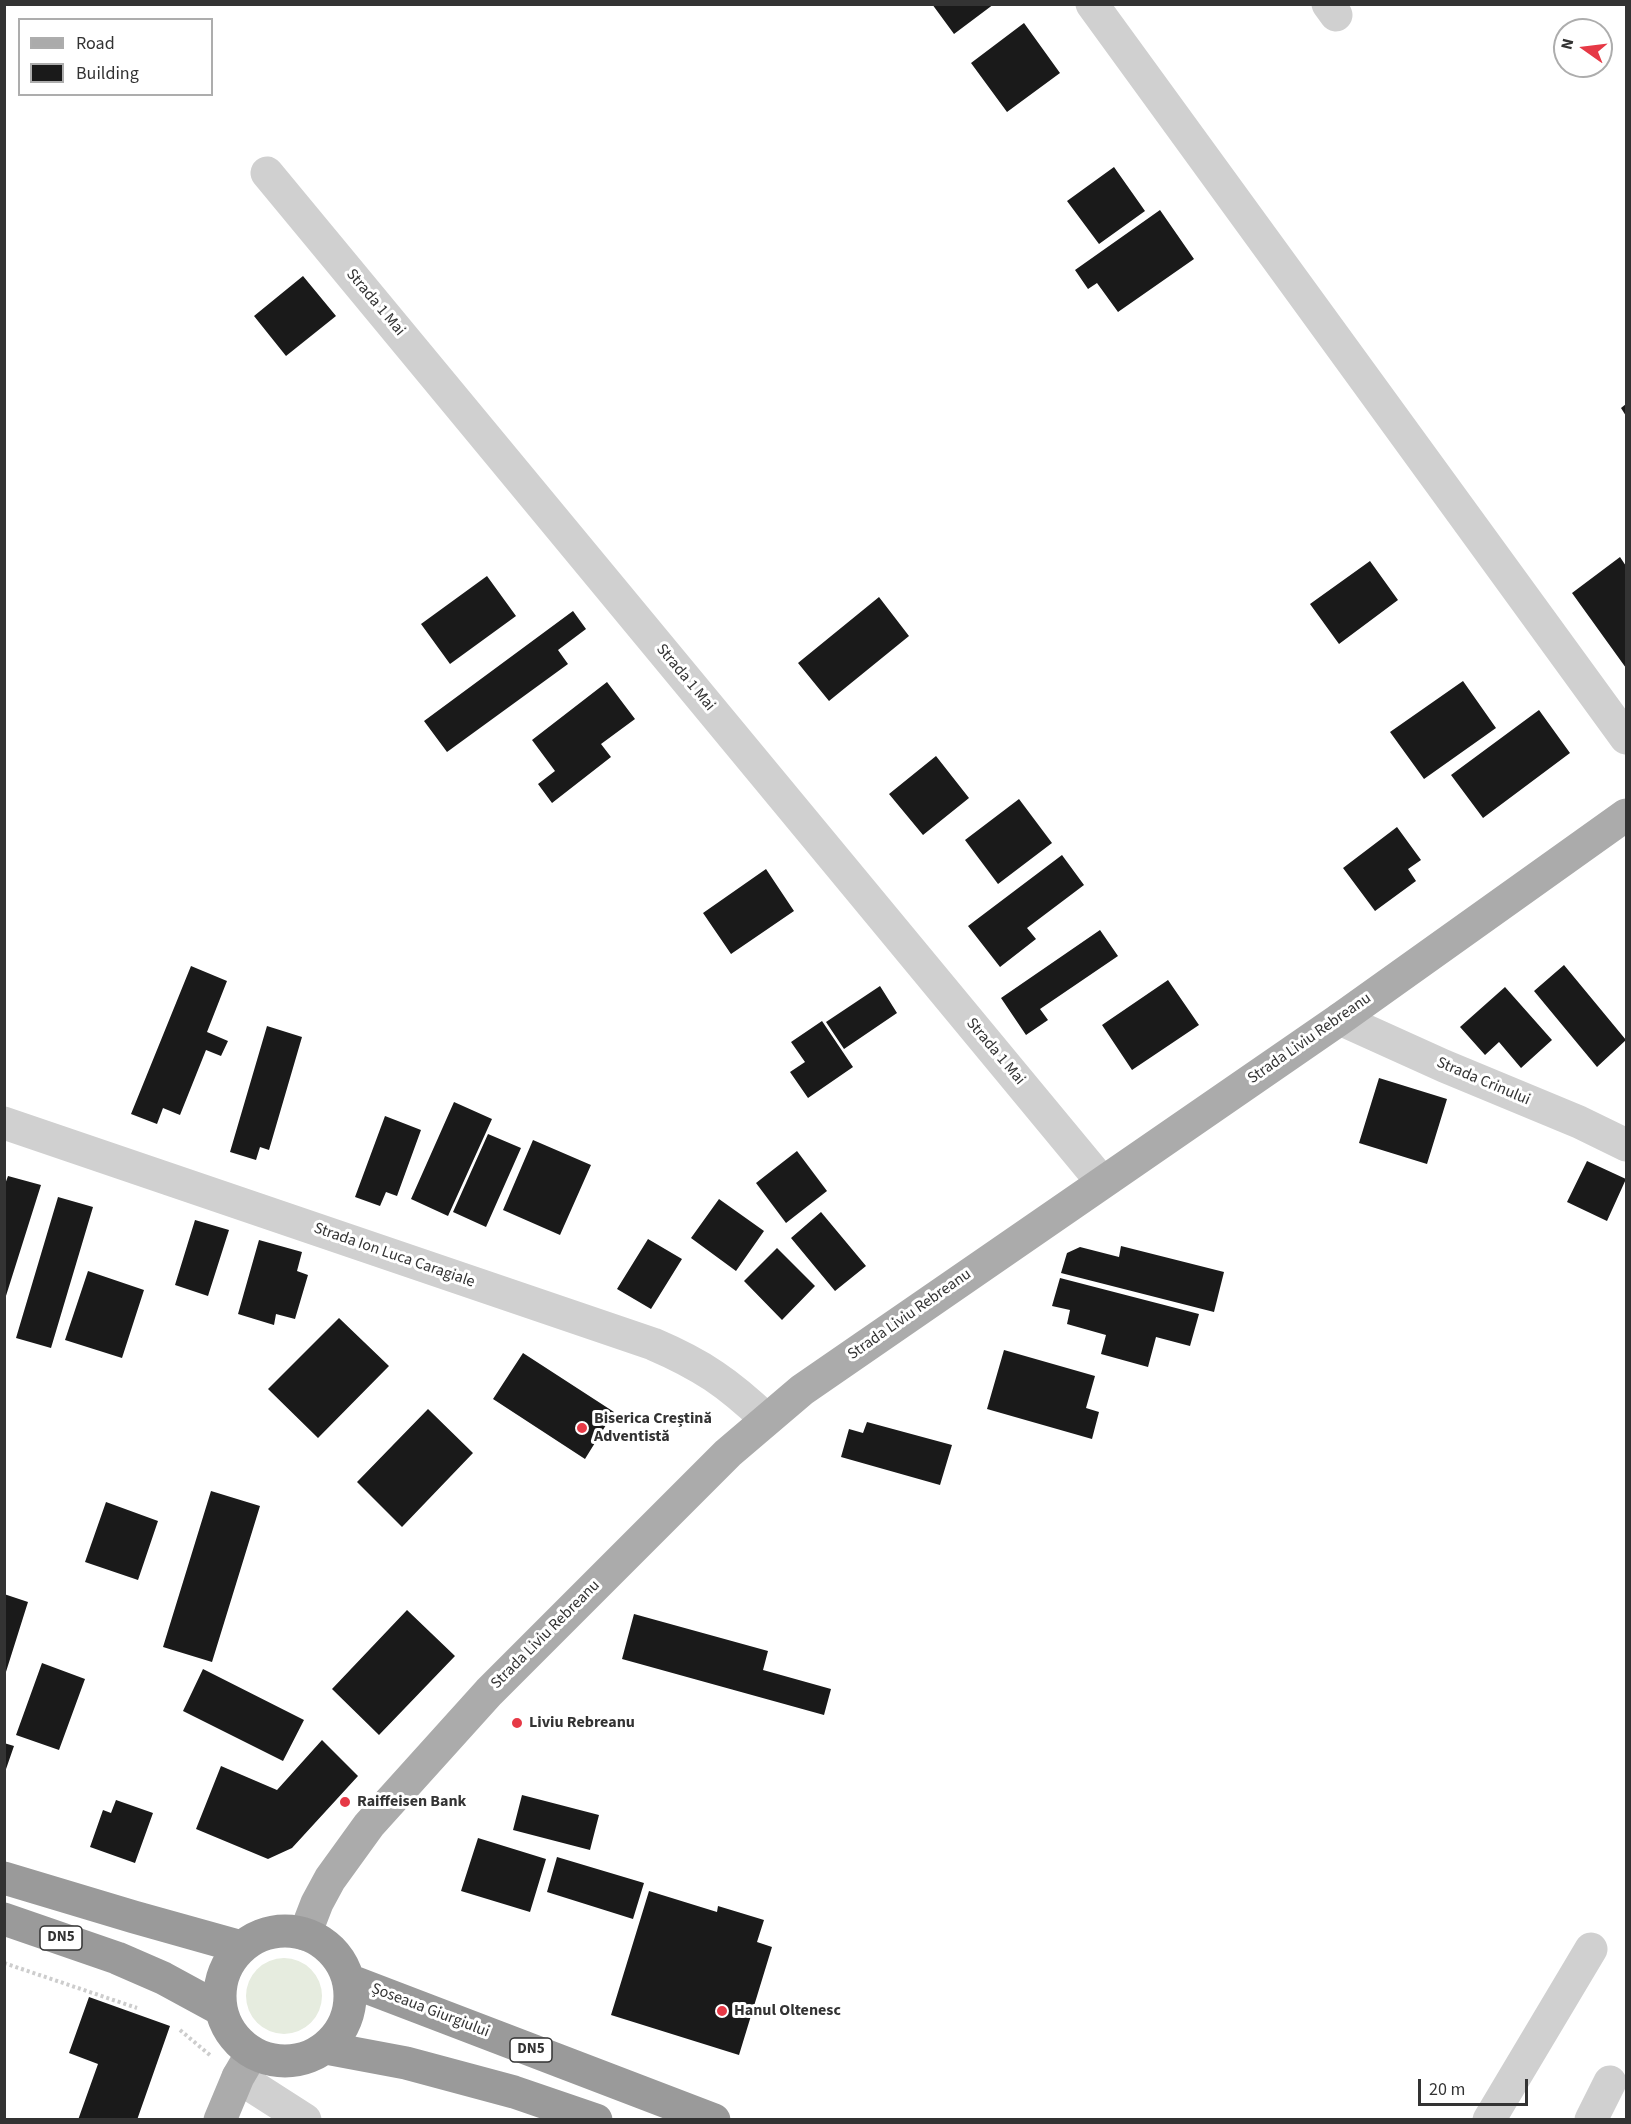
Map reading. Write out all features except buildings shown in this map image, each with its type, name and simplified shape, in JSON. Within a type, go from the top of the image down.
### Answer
[{"type":"highway","name":"DN5","points":[[4,1878],[241,1947]]},
{"type":"highway","name":"DN5","points":[[4,1919],[117,1958],[163,1978],[220,2009]]},
{"type":"highway","name":"Șoseaua Giurgiului","points":[[220,2009],[219,1992],[223,1975],[241,1947],[256,1937],[271,1932],[288,1930],[305,1934],[324,1944],[340,1960],[348,1980],[350,1999],[347,2017],[339,2034],[326,2048]]},
{"type":"highway","name":"Șoseaua Giurgiului","points":[[348,1980],[714,2120]]},
{"type":"highway","points":[[220,2009],[226,2027],[238,2042],[245,2065],[271,2061],[290,2062],[310,2057],[326,2048],[406,2063],[493,2086],[596,2120]]},
{"type":"main road","name":"Strada Liviu Rebreanu","points":[[305,1934],[317,1903],[330,1879],[369,1825],[489,1692],[728,1453],[766,1419],[802,1390],[1340,1019],[1626,815]]},
{"type":"main road","points":[[220,2120],[245,2065]]},
{"type":"street","points":[[1092,4],[1626,738]]},
{"type":"street","name":"Strada 1 Mai","points":[[267,173],[1102,1182]]},
{"type":"street","name":"Strada Crinului","points":[[1340,1019],[1444,1066],[1579,1122],[1626,1145]]},
{"type":"street","name":"Strada Ion Luca Caragiale","points":[[4,1123],[653,1344],[711,1373],[738,1393],[766,1419]]},
{"type":"street","points":[[1489,2120],[1591,1949]]},
{"type":"street","points":[[245,2065],[305,2120]]},
{"type":"street","points":[[1591,2120],[1610,2082]]},
{"type":"path","points":[[4,1963],[144,2011]]},
{"type":"path","points":[[175,2026],[245,2065]]},
{"type":"shaded area","points":[[284,1958],[298,1961],[311,1969],[319,1982],[322,1996],[319,2010],[311,2023],[298,2031],[284,2034],[270,2031],[257,2023],[249,2010],[246,1996],[249,1982],[257,1969],[270,1961]]},
{"type":"place","name":"Biserica Creștină Adventistă","points":[[582,1428]]},
{"type":"place","name":"Liviu Rebreanu","points":[[517,1723]]},
{"type":"place","name":"Raiffeisen Bank","points":[[345,1802]]},
{"type":"place","name":"Hanul Oltenesc","points":[[722,2011]]}]
